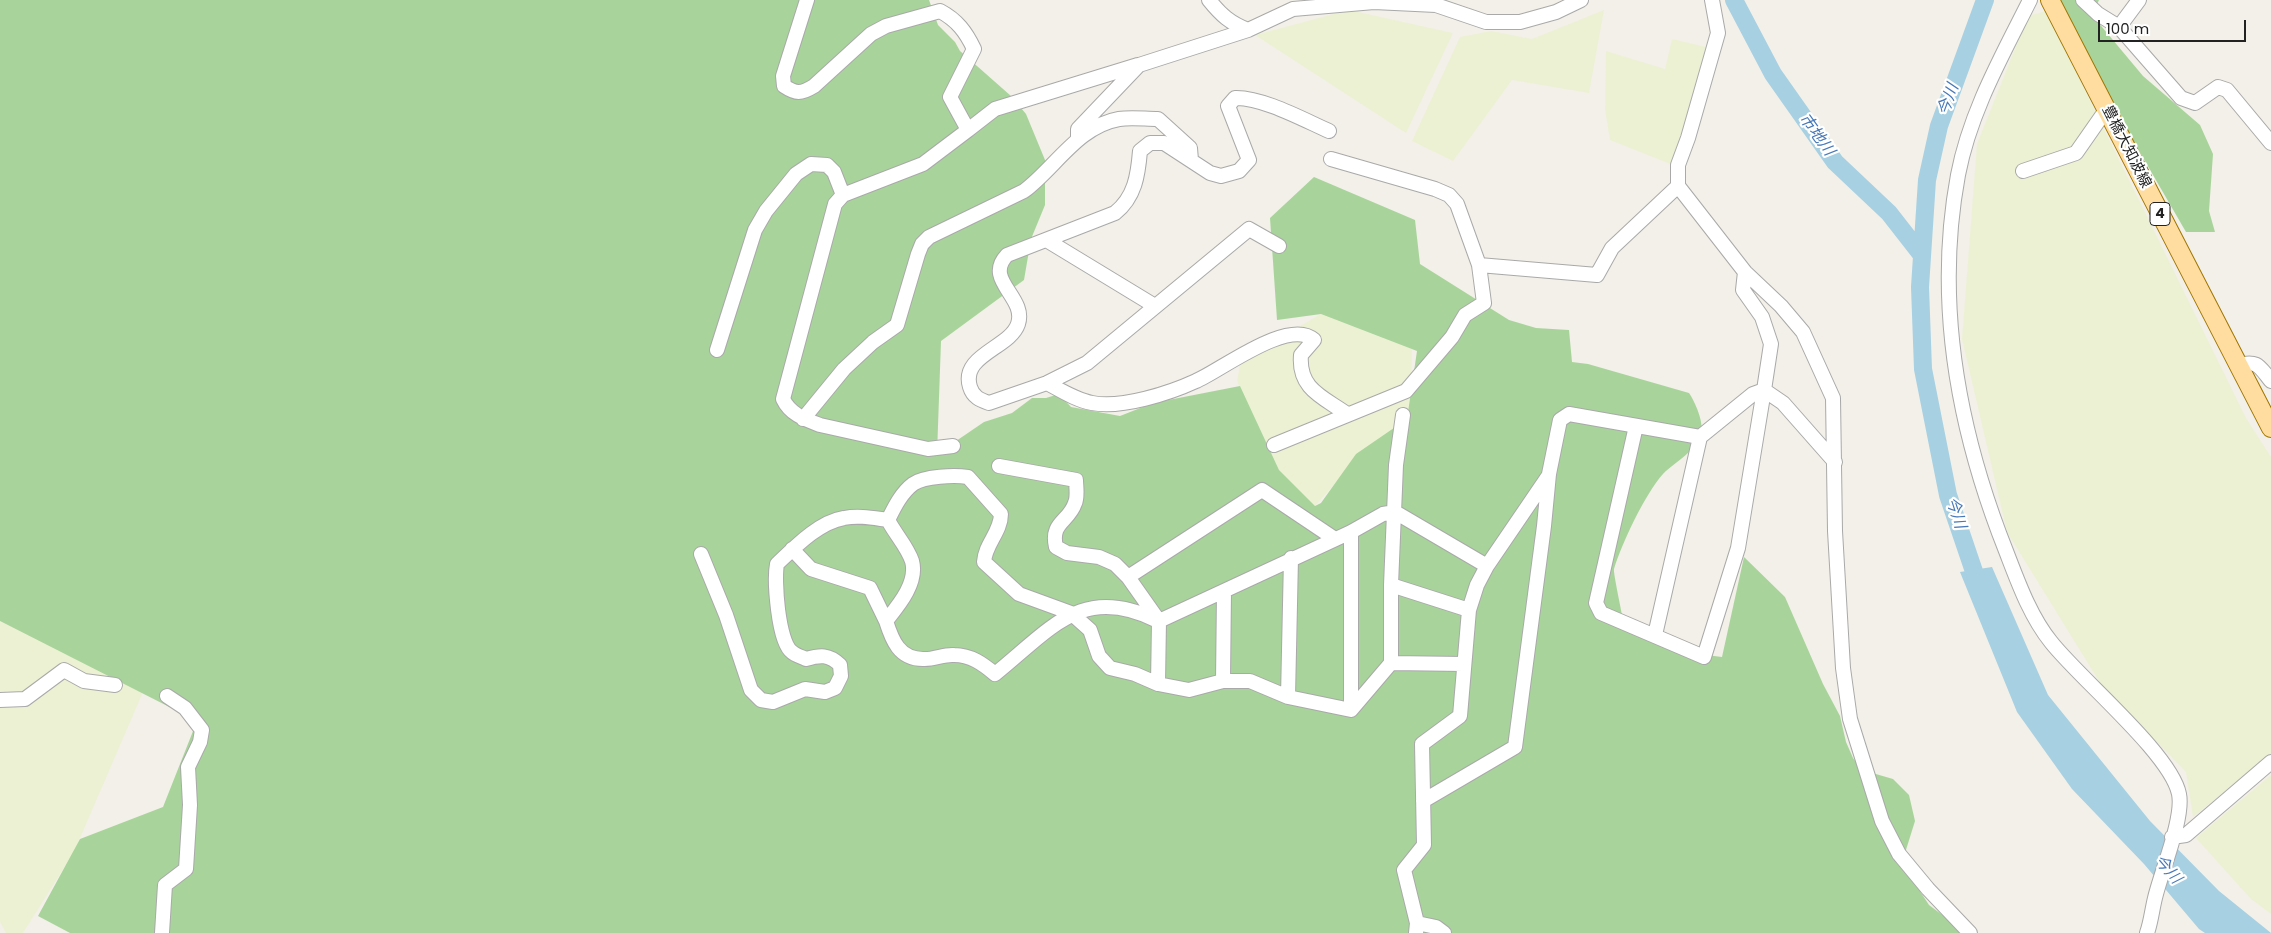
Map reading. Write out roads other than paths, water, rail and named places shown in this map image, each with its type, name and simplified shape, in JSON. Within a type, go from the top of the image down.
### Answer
[{"type":"main road","name":"豊橋大知波線","points":[[2050,0],[2271,428]]},
{"type":"street","points":[[807,0],[783,76],[784,86],[797,93],[803,93],[871,34],[886,26],[940,11],[951,17],[967,33],[974,49],[950,97],[968,130]]},
{"type":"street","points":[[1209,0],[1232,24],[1248,30]]},
{"type":"street","points":[[953,446],[928,449],[891,442],[803,419],[788,409],[783,399],[829,222],[835,204],[843,195],[923,164],[995,109],[1248,30],[1293,9],[1333,4],[1374,2],[1436,5],[1486,22],[1520,22],[1556,12],[1581,0]]},
{"type":"street","points":[[1712,0],[1718,33],[1694,119],[1678,165],[1678,186],[1745,272],[1781,306],[1802,332],[1834,398],[1835,531],[1843,668],[1850,719],[1882,821],[1900,854],[1928,889],[1970,933]]},
{"type":"street","points":[[2030,0],[1980,102],[1958,175],[1950,238],[1948,285],[1956,386],[1983,490],[2026,601],[2050,641],[2148,746],[2173,777],[2179,794],[2180,805],[2147,933]]},
{"type":"street","points":[[2083,0],[2098,14],[2120,27],[2182,98],[2195,103],[2218,87],[2227,90],[2271,143]]},
{"type":"street","points":[[2120,27],[2139,0]]},
{"type":"street","points":[[1078,139],[1078,128],[1139,65]]},
{"type":"street","points":[[1278,246],[1249,229],[1087,363],[1047,383],[989,403],[978,399],[972,393],[968,381],[970,370],[977,361],[1013,333],[1018,324],[1019,311],[1001,279],[999,271],[1000,262],[1007,255],[1048,241],[1115,213],[1126,204],[1137,180],[1140,150],[1150,143],[1164,143],[1210,173],[1221,176],[1239,171],[1247,164],[1247,153],[1228,106],[1235,98],[1243,98],[1272,107],[1329,131]]},
{"type":"street","points":[[2023,171],[2076,153],[2106,110]]},
{"type":"street","points":[[803,419],[844,369],[873,342],[898,325],[922,244],[929,237],[1024,191],[1037,181],[1078,139],[1099,126],[1119,119],[1158,120],[1190,148],[1191,160]]},
{"type":"street","points":[[1274,445],[1406,391],[1452,337],[1465,316],[1484,303],[1479,266],[1457,204],[1449,195],[1435,189],[1331,159]]},
{"type":"street","points":[[717,350],[755,230],[766,211],[796,174],[811,164],[828,165],[834,172],[843,195]]},
{"type":"street","points":[[1479,266],[1597,275],[1612,248],[1678,186]]},
{"type":"street","points":[[1048,241],[1155,306]]},
{"type":"street","points":[[1636,426],[1596,603],[1600,613],[1704,657],[1738,548],[1771,344],[1762,317],[1743,290],[1745,272]]},
{"type":"street","points":[[1047,383],[1072,397],[1094,404],[1145,400],[1198,381],[1245,352],[1271,341],[1300,334],[1310,336],[1314,340],[1301,355],[1302,378],[1309,387],[1347,414]]},
{"type":"street","points":[[2238,365],[2250,362],[2259,366],[2271,381]]},
{"type":"street","points":[[1655,635],[1700,436],[1753,394],[1764,390]]},
{"type":"street","points":[[1764,390],[1783,403],[1835,462]]},
{"type":"street","points":[[1423,801],[1515,747],[1549,474],[1560,420],[1569,414],[1700,436]]},
{"type":"street","points":[[1351,710],[1392,662],[1391,586],[1398,442],[1403,415]]},
{"type":"street","points":[[999,466],[1076,480],[1076,504],[1059,524],[1054,537],[1056,547],[1067,553],[1099,557],[1115,564],[1128,577],[1159,621],[1158,684]]},
{"type":"street","points":[[1444,933],[1436,927],[1416,928],[1404,870],[1424,844],[1422,744],[1460,716],[1469,610],[1477,585],[1486,566],[1549,474]]},
{"type":"street","points":[[888,520],[899,498],[914,484],[955,475],[968,476],[1001,514],[1001,524],[985,551],[984,562],[1019,594],[1071,614],[1090,630],[1099,656],[1110,668],[1135,674],[1158,684],[1189,690],[1223,681],[1250,681],[1288,697],[1351,710]]},
{"type":"street","points":[[1128,577],[1262,490],[1335,539]]},
{"type":"street","points":[[1159,621],[1291,558],[1351,532],[1383,514],[1395,512],[1486,566]]},
{"type":"street","points":[[701,554],[726,615],[751,690],[761,700],[773,702],[805,689],[825,692],[835,688],[841,676],[840,665],[833,658],[820,655],[806,659],[791,652],[785,642],[775,576],[777,564],[792,549],[828,523],[844,518],[862,517],[888,520]]},
{"type":"street","points":[[886,621],[903,601],[909,586],[912,563],[903,543],[888,520]]},
{"type":"street","points":[[1351,532],[1351,710]]},
{"type":"street","points":[[792,549],[811,569],[870,588],[886,621],[894,644],[907,656],[923,659],[954,654],[978,660],[995,674],[1071,614],[1110,605],[1146,614],[1159,621]]},
{"type":"street","points":[[1288,697],[1291,558]]},
{"type":"street","points":[[1391,586],[1469,610]]},
{"type":"street","points":[[1223,681],[1224,591]]},
{"type":"street","points":[[1392,662],[1464,664]]},
{"type":"street","points":[[0,700],[24,700],[64,670],[84,681],[115,685]]},
{"type":"street","points":[[162,933],[165,886],[186,869],[190,805],[188,767],[200,742],[202,730],[185,708],[167,696]]},
{"type":"street","points":[[2172,837],[2186,835],[2271,762]]},
{"type":"water","points":[[1992,567],[2048,695],[2150,821],[2219,891],[2271,933],[2205,933],[2199,929],[2144,864],[2072,789],[2017,712],[1960,572]]},
{"type":"waterway","name":"市地川","points":[[1734,0],[1773,74],[1835,162],[1889,213],[1921,254]]},
{"type":"waterway","name":"今川","points":[[1981,592],[1948,495],[1923,369],[1920,287],[1927,180],[1939,126],[1985,0]]}]
